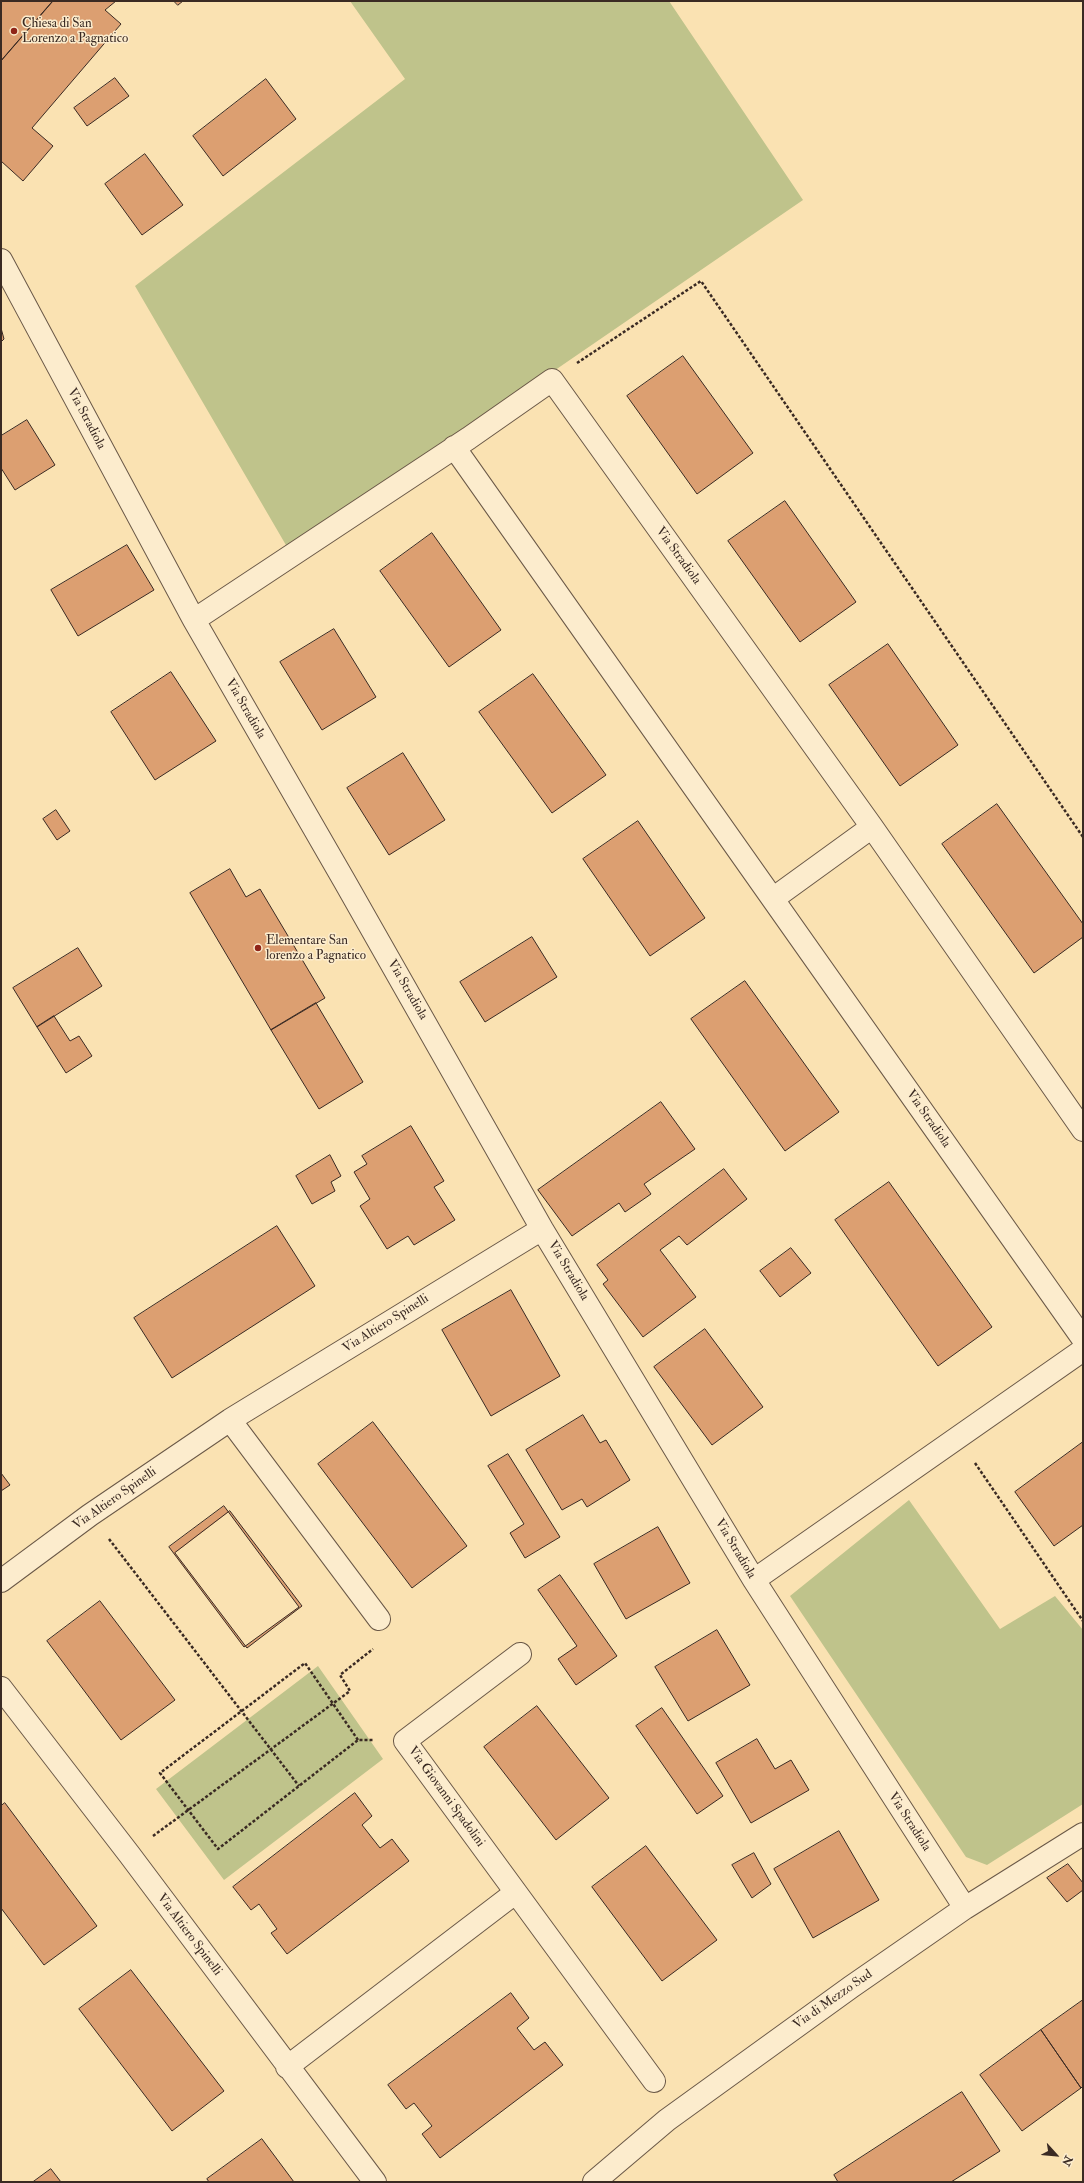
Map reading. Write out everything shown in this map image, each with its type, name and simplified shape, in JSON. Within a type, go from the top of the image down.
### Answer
[{"type":"street","name":"Via Stradiola","points":[[1,260],[194,620],[542,1228],[754,1580],[965,1908]]},
{"type":"street","name":"Via Stradiola","points":[[552,380],[872,827],[1083,1130]]},
{"type":"street","points":[[194,620],[552,380]]},
{"type":"street","name":"Via Stradiola","points":[[454,447],[774,898],[1083,1339]]},
{"type":"street","points":[[774,898],[872,827]]},
{"type":"street","name":"Via Altiero Spinelli","points":[[1,1581],[90,1515],[230,1420],[542,1228]]},
{"type":"street","points":[[754,1580],[1083,1350]]},
{"type":"street","points":[[230,1420],[379,1619]]},
{"type":"street","name":"Via Giovanni Spadolini","points":[[520,1654],[405,1741],[654,2081]]},
{"type":"street","name":"Via Altiero Spinelli","points":[[1,1688],[129,1854],[287,2067],[375,2182]]},
{"type":"street","name":"Via di Mezzo Sud","points":[[594,2182],[667,2120],[845,1991],[965,1908],[1083,1834]]},
{"type":"street","points":[[287,2067],[515,1893]]},
{"type":"path","points":[[552,380],[701,281],[1083,837]]},
{"type":"path","points":[[958,1438],[1083,1621]]},
{"type":"path","points":[[90,1515],[299,1786]]},
{"type":"path","points":[[129,1854],[350,1691],[340,1675],[391,1635],[379,1619]]},
{"type":"path","points":[[358,1740],[305,1663],[160,1773],[218,1849],[358,1740],[405,1741]]},
{"type":"green space","points":[[350,1],[669,1],[803,200],[290,552],[135,286],[405,79]]},
{"type":"green space","points":[[909,1500],[1000,1629],[1055,1596],[1083,1630],[1083,1804],[987,1865],[966,1857],[790,1596]]},
{"type":"green space","points":[[318,1666],[383,1759],[224,1880],[156,1789]]},
{"type":"building","name":"Chiesa di San Lorenzo a Pagnatico","points":[[1,1],[53,1],[1,61]]},
{"type":"building","points":[[53,1],[116,1],[105,10],[121,24],[32,128],[53,146],[23,181],[1,161],[1,61]]},
{"type":"building","points":[[174,1],[183,1],[178,5]]},
{"type":"building","points":[[115,78],[129,96],[87,126],[74,108]]},
{"type":"building","points":[[266,79],[296,119],[223,176],[193,136]]},
{"type":"building","points":[[145,154],[183,205],[142,235],[105,184]]},
{"type":"building","points":[[1,328],[4,339],[1,342]]},
{"type":"building","points":[[683,356],[753,453],[697,494],[627,396]]},
{"type":"building","points":[[27,420],[55,465],[15,490],[1,468],[1,436]]},
{"type":"building","points":[[785,501],[856,602],[800,642],[728,541]]},
{"type":"building","points":[[432,533],[501,630],[449,667],[380,571]]},
{"type":"building","points":[[127,545],[154,590],[78,636],[51,590]]},
{"type":"building","points":[[334,629],[376,697],[322,730],[280,662]]},
{"type":"building","points":[[888,644],[958,745],[900,786],[829,685]]},
{"type":"building","points":[[171,672],[216,741],[155,780],[111,712]]},
{"type":"building","points":[[533,674],[606,775],[552,813],[479,712]]},
{"type":"building","points":[[403,753],[445,820],[389,855],[347,788]]},
{"type":"building","points":[[997,804],[1083,924],[1083,937],[1034,973],[942,844]]},
{"type":"building","points":[[56,810],[70,831],[57,840],[43,819]]},
{"type":"building","points":[[638,821],[705,918],[650,956],[583,859]]},
{"type":"building","name":"Elementare San lorenzo a Pagnatico","points":[[230,869],[246,897],[260,889],[325,998],[271,1030],[190,893]]},
{"type":"building","points":[[532,937],[557,977],[485,1022],[460,982]]},
{"type":"building","points":[[78,948],[102,986],[37,1027],[13,988]]},
{"type":"building","points":[[745,981],[839,1112],[785,1151],[691,1019]]},
{"type":"building","points":[[316,1003],[363,1082],[319,1109],[271,1030]]},
{"type":"building","points":[[54,1016],[70,1041],[79,1036],[92,1056],[66,1073],[37,1027]]},
{"type":"building","points":[[661,1102],[695,1149],[644,1184],[651,1194],[625,1212],[619,1203],[572,1236],[538,1190]]},
{"type":"building","points":[[411,1126],[444,1181],[434,1187],[455,1220],[414,1245],[408,1236],[387,1249],[360,1206],[370,1199],[354,1172],[367,1164],[362,1156]]},
{"type":"building","points":[[330,1155],[341,1176],[331,1182],[335,1191],[312,1204],[296,1176]]},
{"type":"building","points":[[724,1169],[747,1199],[687,1245],[679,1236],[660,1250],[696,1297],[643,1337],[603,1284],[608,1280],[597,1265]]},
{"type":"building","points":[[889,1182],[992,1327],[938,1366],[835,1220]]},
{"type":"building","points":[[277,1226],[315,1286],[172,1378],[134,1318]]},
{"type":"building","points":[[791,1248],[811,1273],[780,1297],[760,1271]]},
{"type":"building","points":[[511,1290],[560,1376],[491,1416],[442,1330]]},
{"type":"building","points":[[705,1329],[763,1407],[712,1445],[654,1367]]},
{"type":"building","points":[[583,1415],[600,1443],[606,1440],[630,1480],[587,1507],[582,1499],[562,1510],[526,1450]]},
{"type":"building","points":[[373,1422],[467,1546],[412,1588],[318,1464]]},
{"type":"building","points":[[1083,1442],[1083,1525],[1054,1546],[1015,1492]]},
{"type":"building","points":[[508,1454],[560,1537],[525,1558],[510,1533],[524,1524],[488,1466]]},
{"type":"building","points":[[1,1473],[10,1485],[1,1491]]},
{"type":"building","points":[[224,1506],[299,1607],[244,1647],[169,1547]]},
{"type":"building","points":[[230,1511],[302,1606],[247,1648],[175,1553]]},
{"type":"building","points":[[658,1527],[690,1583],[626,1619],[594,1564]]},
{"type":"building","points":[[560,1575],[617,1656],[576,1685],[558,1659],[577,1646],[538,1590]]},
{"type":"building","points":[[100,1601],[175,1700],[121,1740],[47,1641]]},
{"type":"building","points":[[717,1630],[750,1685],[688,1721],[655,1667]]},
{"type":"building","points":[[537,1706],[609,1798],[556,1840],[484,1747]]},
{"type":"building","points":[[662,1708],[723,1796],[697,1814],[636,1726]]},
{"type":"building","points":[[757,1739],[775,1769],[791,1760],[809,1790],[751,1823],[716,1763]]},
{"type":"building","points":[[355,1793],[372,1816],[362,1825],[380,1848],[392,1839],[409,1861],[287,1954],[271,1933],[277,1929],[259,1904],[251,1910],[233,1887]]},
{"type":"building","points":[[5,1803],[97,1926],[44,1965],[1,1908],[1,1806]]},
{"type":"building","points":[[839,1831],[879,1900],[813,1938],[774,1869]]},
{"type":"building","points":[[646,1846],[717,1940],[662,1981],[592,1887]]},
{"type":"building","points":[[754,1853],[771,1884],[752,1898],[732,1865]]},
{"type":"building","points":[[1068,1864],[1083,1883],[1083,1890],[1067,1902],[1047,1878]]},
{"type":"building","points":[[131,1970],[224,2091],[172,2131],[79,2009]]},
{"type":"building","points":[[511,1993],[529,2018],[517,2028],[534,2050],[545,2042],[563,2065],[440,2158],[422,2134],[432,2126],[414,2103],[406,2109],[388,2085]]},
{"type":"building","points":[[1083,2000],[1083,2086],[1081,2088],[1041,2030]]},
{"type":"building","points":[[1041,2030],[1081,2088],[1022,2131],[980,2075]]},
{"type":"building","points":[[962,2092],[1000,2151],[951,2182],[838,2182],[834,2175]]},
{"type":"building","points":[[262,2139],[294,2182],[209,2182],[207,2179]]},
{"type":"building","points":[[51,2169],[61,2182],[33,2182]]},
{"type":"place","name":"Chiesa di San Lorenzo a Pagnatico","points":[[14,31]]},
{"type":"place","name":"Elementare San lorenzo a Pagnatico","points":[[258,948]]}]
